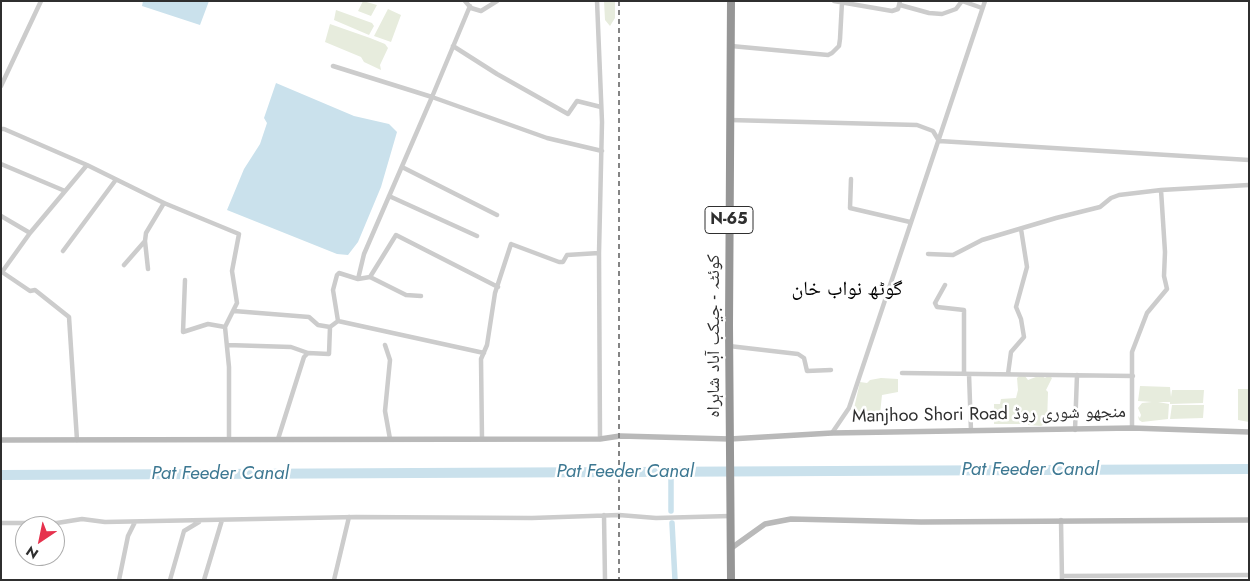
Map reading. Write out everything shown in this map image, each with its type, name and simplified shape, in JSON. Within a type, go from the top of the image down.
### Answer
[{"type":"highway","name":"کوئٹہ - جیکب آباد شاہراہ","points":[[731,1],[729,346],[731,580]]},
{"type":"street","points":[[1,86],[41,1]]},
{"type":"street","points":[[465,1],[480,11],[497,1]]},
{"type":"street","points":[[597,1],[602,151],[599,253],[600,439]]},
{"type":"street","points":[[834,1],[892,11],[898,9],[900,3],[929,13],[942,14],[956,9],[962,1],[982,8]]},
{"type":"street","points":[[832,433],[849,408],[985,1]]},
{"type":"street","points":[[730,46],[828,55],[839,46],[842,2]]},
{"type":"street","points":[[358,279],[364,254],[470,6]]},
{"type":"street","points":[[453,46],[497,74],[568,114],[577,101],[601,107]]},
{"type":"street","points":[[332,66],[432,97],[547,138],[602,151]]},
{"type":"street","points":[[730,120],[917,126],[932,131],[938,141]]},
{"type":"street","points":[[1,129],[35,142],[115,181],[238,234],[232,272],[237,303],[225,327],[229,439]]},
{"type":"street","points":[[938,141],[1249,160]]},
{"type":"street","points":[[1,164],[65,191]]},
{"type":"street","points":[[76,440],[69,317],[35,290],[30,291],[2,272],[30,233],[87,166]]},
{"type":"street","points":[[402,167],[497,215]]},
{"type":"street","points":[[851,179],[850,208],[910,222]]},
{"type":"street","points":[[62,251],[115,181]]},
{"type":"street","points":[[928,254],[953,255],[982,240],[1100,207],[1111,198],[1119,195],[1161,190],[1249,185]]},
{"type":"street","points":[[1132,428],[1132,352],[1147,312],[1167,289],[1164,276],[1166,252],[1161,190]]},
{"type":"street","points":[[390,196],[477,236]]},
{"type":"street","points":[[148,269],[146,233],[164,203]]},
{"type":"street","points":[[1,216],[30,233]]},
{"type":"street","points":[[1008,374],[1011,352],[1024,338],[1016,307],[1027,267],[1021,229]]},
{"type":"street","points":[[370,277],[396,235],[498,287]]},
{"type":"street","points":[[124,265],[145,241]]},
{"type":"street","points":[[482,439],[481,358],[484,353],[498,287],[511,244],[559,262],[563,262],[567,255],[599,253]]},
{"type":"street","points":[[338,321],[333,290],[339,273],[358,279],[370,277],[406,295],[421,296]]},
{"type":"street","points":[[185,280],[183,332],[208,324],[225,327]]},
{"type":"street","points":[[945,285],[935,303],[937,306],[964,310],[966,374],[972,431]]},
{"type":"street","points":[[234,310],[308,317],[318,325],[330,327],[338,321],[484,353]]},
{"type":"street","points":[[227,345],[291,347],[308,353],[329,354],[330,327]]},
{"type":"street","points":[[385,345],[390,360],[386,411],[390,439]]},
{"type":"street","points":[[729,346],[798,354],[804,358],[807,371],[831,370]]},
{"type":"street","points":[[278,439],[298,373],[308,353]]},
{"type":"street","points":[[902,373],[1133,376]]},
{"type":"street","points":[[1075,430],[1077,375]]},
{"type":"street","name":"Manjhoo Shori Road منجھو شوری روڈ","points":[[1,440],[600,439],[620,436],[730,439],[832,433],[1132,428],[1249,432]]},
{"type":"street","points":[[1,523],[57,523],[82,519],[105,522],[135,522],[350,517],[532,518],[604,515],[656,518],[730,516]]},
{"type":"street","points":[[604,515],[605,580]]},
{"type":"street","points":[[334,580],[350,517]]},
{"type":"street","points":[[204,580],[222,520]]},
{"type":"street","points":[[730,549],[766,524],[791,520],[921,522],[1249,520]]},
{"type":"street","points":[[1061,520],[1062,578],[1249,575]]},
{"type":"street","points":[[170,580],[184,532],[201,521]]},
{"type":"street","points":[[119,580],[128,536],[135,522]]},
{"type":"shaded area","points":[[363,1],[377,5],[371,16],[358,11]]},
{"type":"shaded area","points":[[604,1],[615,1],[615,18],[610,26],[605,20]]},
{"type":"shaded area","points":[[388,9],[401,15],[391,42],[374,36]]},
{"type":"shaded area","points":[[336,10],[372,23],[374,26],[369,35],[334,20]]},
{"type":"shaded area","points":[[330,24],[385,44],[388,48],[380,65],[381,70],[364,62],[361,57],[325,42]]},
{"type":"shaded area","points":[[1020,375],[1025,376],[1028,380],[1041,375],[1045,378],[1049,375],[1052,378],[1046,390],[1048,392],[1047,423],[1041,426],[1028,425],[1028,409],[1027,424],[994,424],[994,404],[1000,404],[1001,399],[1016,398],[1018,390],[1017,378]]},
{"type":"shaded area","points":[[881,378],[898,379],[898,392],[882,395],[880,414],[852,417],[860,382],[867,383],[870,380]]},
{"type":"shaded area","points":[[1140,386],[1170,387],[1171,397],[1172,390],[1204,390],[1203,403],[1170,404],[1170,402],[1158,402],[1169,404],[1168,419],[1142,422],[1139,420],[1138,416],[1140,418],[1141,415],[1138,408],[1142,403],[1152,402],[1138,401]]},
{"type":"shaded area","points":[[1238,389],[1249,389],[1249,422],[1238,420]]},
{"type":"shaded area","points":[[1172,405],[1204,405],[1203,418],[1170,419]]},
{"type":"water","points":[[143,1],[209,1],[200,25],[142,6]]},
{"type":"water","points":[[276,83],[354,116],[389,124],[397,132],[381,187],[358,242],[348,255],[337,254],[227,210],[244,169],[260,144],[267,123],[264,118]]},
{"type":"waterway","name":"Pat Feeder Canal","points":[[1,475],[1249,469]]},
{"type":"waterway","points":[[671,472],[671,511]]},
{"type":"waterway","points":[[672,523],[675,580]]},
{"type":"railway","points":[[619,1],[619,580]]},
{"type":"district","name":"گوٹھ نواب خان","points":[[847,290]]}]
